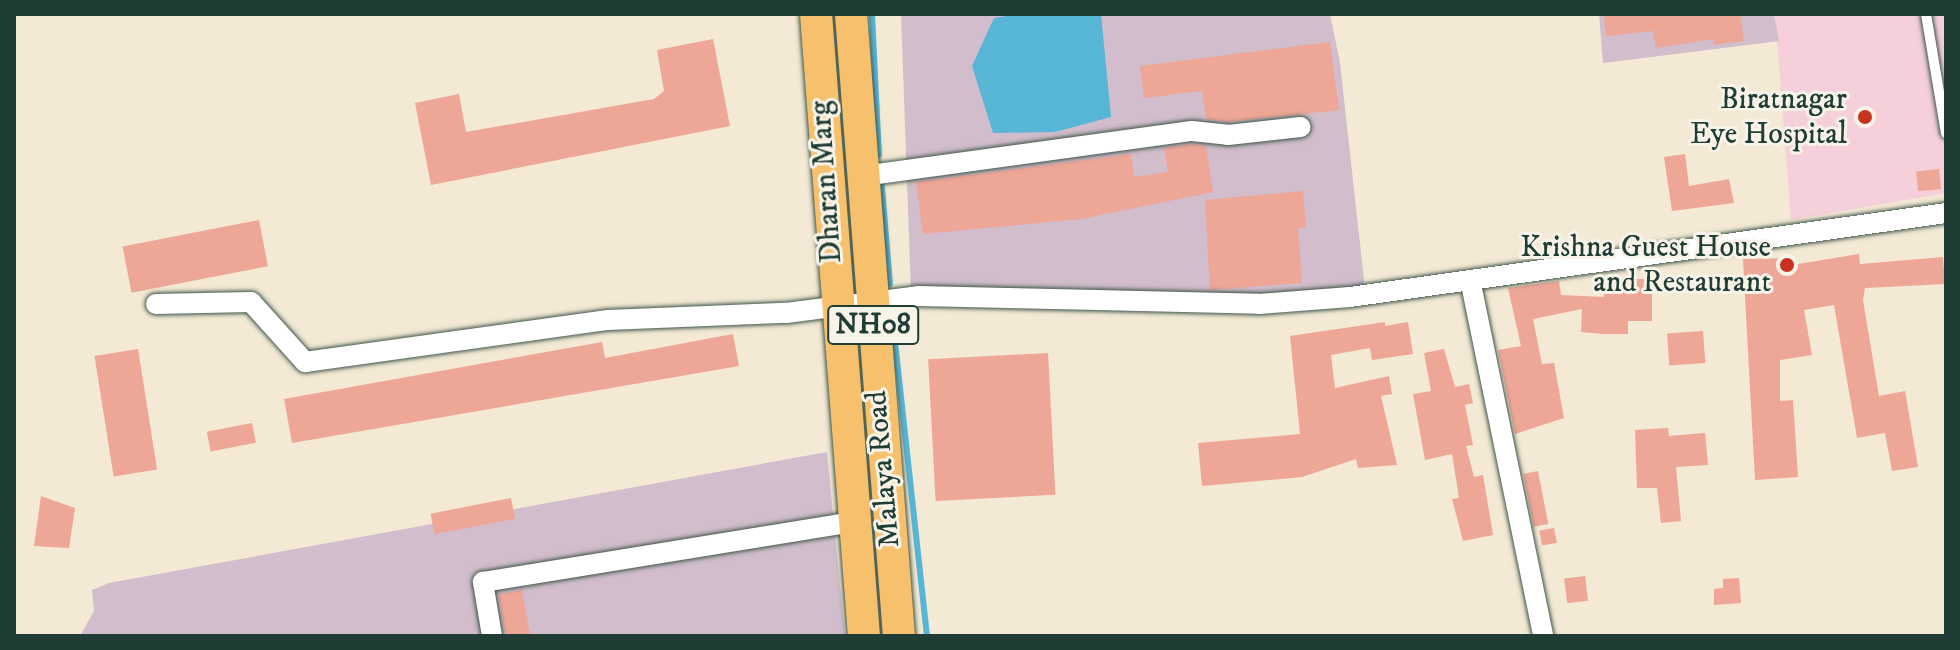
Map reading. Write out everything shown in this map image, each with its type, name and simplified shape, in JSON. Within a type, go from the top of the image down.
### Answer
[{"type":"main road","name":"Dharan Marg","points":[[816,14],[836,305],[864,636]]},
{"type":"main road","name":"Malaya Road","points":[[851,14],[899,636]]},
{"type":"street","points":[[863,176],[1192,131],[1228,135],[1301,127]]},
{"type":"street","points":[[156,304],[251,302],[305,362],[608,320],[786,313],[918,296],[1259,304],[1471,284],[1946,213]]},
{"type":"street","points":[[1471,284],[1543,636]]},
{"type":"street","points":[[492,636],[483,582],[853,522]]},
{"type":"lane","points":[[1926,14],[1946,133]]},
{"type":"shaded area","points":[[901,14],[1330,14],[1340,63],[1365,289],[1255,303],[911,293]]},
{"type":"shaded area","points":[[1599,14],[1774,14],[1779,41],[1603,63]]},
{"type":"shaded area","name":"Biratnagar Eye Hospital","points":[[1775,14],[1946,14],[1946,193],[1791,220]]},
{"type":"shaded area","points":[[827,452],[845,636],[80,636],[94,611],[92,590],[109,583]]},
{"type":"water","points":[[1020,14],[1101,14],[1111,117],[1055,132],[993,133],[972,66],[994,18]]},
{"type":"building","points":[[1604,14],[1740,14],[1744,41],[1713,45],[1713,39],[1656,48],[1653,31],[1606,36]]},
{"type":"building","points":[[713,39],[730,126],[431,185],[415,103],[459,94],[466,132],[654,99],[664,91],[657,50]]},
{"type":"building","points":[[1330,42],[1339,110],[1228,122],[1206,119],[1202,91],[1144,98],[1140,66]]},
{"type":"building","points":[[1192,144],[1206,146],[1213,192],[1081,219],[923,234],[916,182],[1131,154],[1134,177],[1168,172],[1164,148]]},
{"type":"building","points":[[1685,154],[1689,186],[1729,179],[1734,203],[1672,211],[1664,157]]},
{"type":"building","points":[[1939,169],[1941,189],[1918,191],[1916,171]]},
{"type":"building","points":[[1303,191],[1306,227],[1298,228],[1302,283],[1210,290],[1205,200]]},
{"type":"building","points":[[259,220],[268,266],[132,293],[123,247]]},
{"type":"building","points":[[1859,254],[1860,264],[1943,257],[1945,284],[1865,288],[1863,300],[1879,396],[1905,391],[1918,467],[1892,471],[1885,433],[1857,438],[1834,305],[1804,310],[1812,355],[1780,360],[1780,401],[1793,400],[1798,477],[1755,480],[1743,259],[1786,258],[1786,266]]},
{"type":"building","points":[[1604,279],[1652,279],[1652,321],[1628,321],[1628,334],[1603,334],[1581,332],[1582,309],[1533,319],[1542,364],[1554,363],[1564,418],[1515,434],[1498,350],[1521,346],[1508,288],[1559,281],[1561,295],[1604,297]]},
{"type":"building","points":[[1385,322],[1385,326],[1408,322],[1413,354],[1372,360],[1370,348],[1331,355],[1335,388],[1389,376],[1392,394],[1381,396],[1397,465],[1358,468],[1356,459],[1302,477],[1202,486],[1198,443],[1300,434],[1290,336]]},
{"type":"building","points":[[1703,331],[1705,363],[1669,365],[1667,334]]},
{"type":"building","points":[[733,334],[739,366],[292,443],[284,399],[602,342],[605,358]]},
{"type":"building","points":[[138,349],[157,469],[114,476],[95,356]]},
{"type":"building","points":[[1444,349],[1455,387],[1469,384],[1473,403],[1465,405],[1473,445],[1466,446],[1474,477],[1483,475],[1493,535],[1463,541],[1452,499],[1459,498],[1452,454],[1425,460],[1413,394],[1431,391],[1424,353]]},
{"type":"building","points":[[1048,353],[1055,495],[936,501],[928,359]]},
{"type":"building","points":[[252,423],[256,443],[211,451],[207,432]]},
{"type":"building","points":[[1668,428],[1669,436],[1705,433],[1708,465],[1676,467],[1681,521],[1661,523],[1657,488],[1637,488],[1635,430]]},
{"type":"building","points":[[1538,471],[1548,524],[1534,527],[1523,474]]},
{"type":"building","points":[[41,496],[75,508],[69,548],[34,546]]},
{"type":"building","points":[[511,498],[515,519],[435,534],[431,514]]},
{"type":"building","points":[[1554,528],[1557,543],[1542,546],[1539,531]]},
{"type":"building","points":[[1585,576],[1588,601],[1567,603],[1564,579]]},
{"type":"building","points":[[1739,578],[1741,603],[1714,605],[1714,589],[1723,588],[1723,579]]},
{"type":"building","points":[[522,590],[530,636],[506,636],[498,594]]},
{"type":"waterway","points":[[872,14],[879,155]]},
{"type":"waterway","points":[[881,177],[890,284]]},
{"type":"waterway","points":[[892,314],[927,636]]},
{"type":"place","name":"Biratnagar Eye Hospital","points":[[1865,117]]},
{"type":"place","name":"Krishna Guest House and Restaurant","points":[[1787,265]]}]
